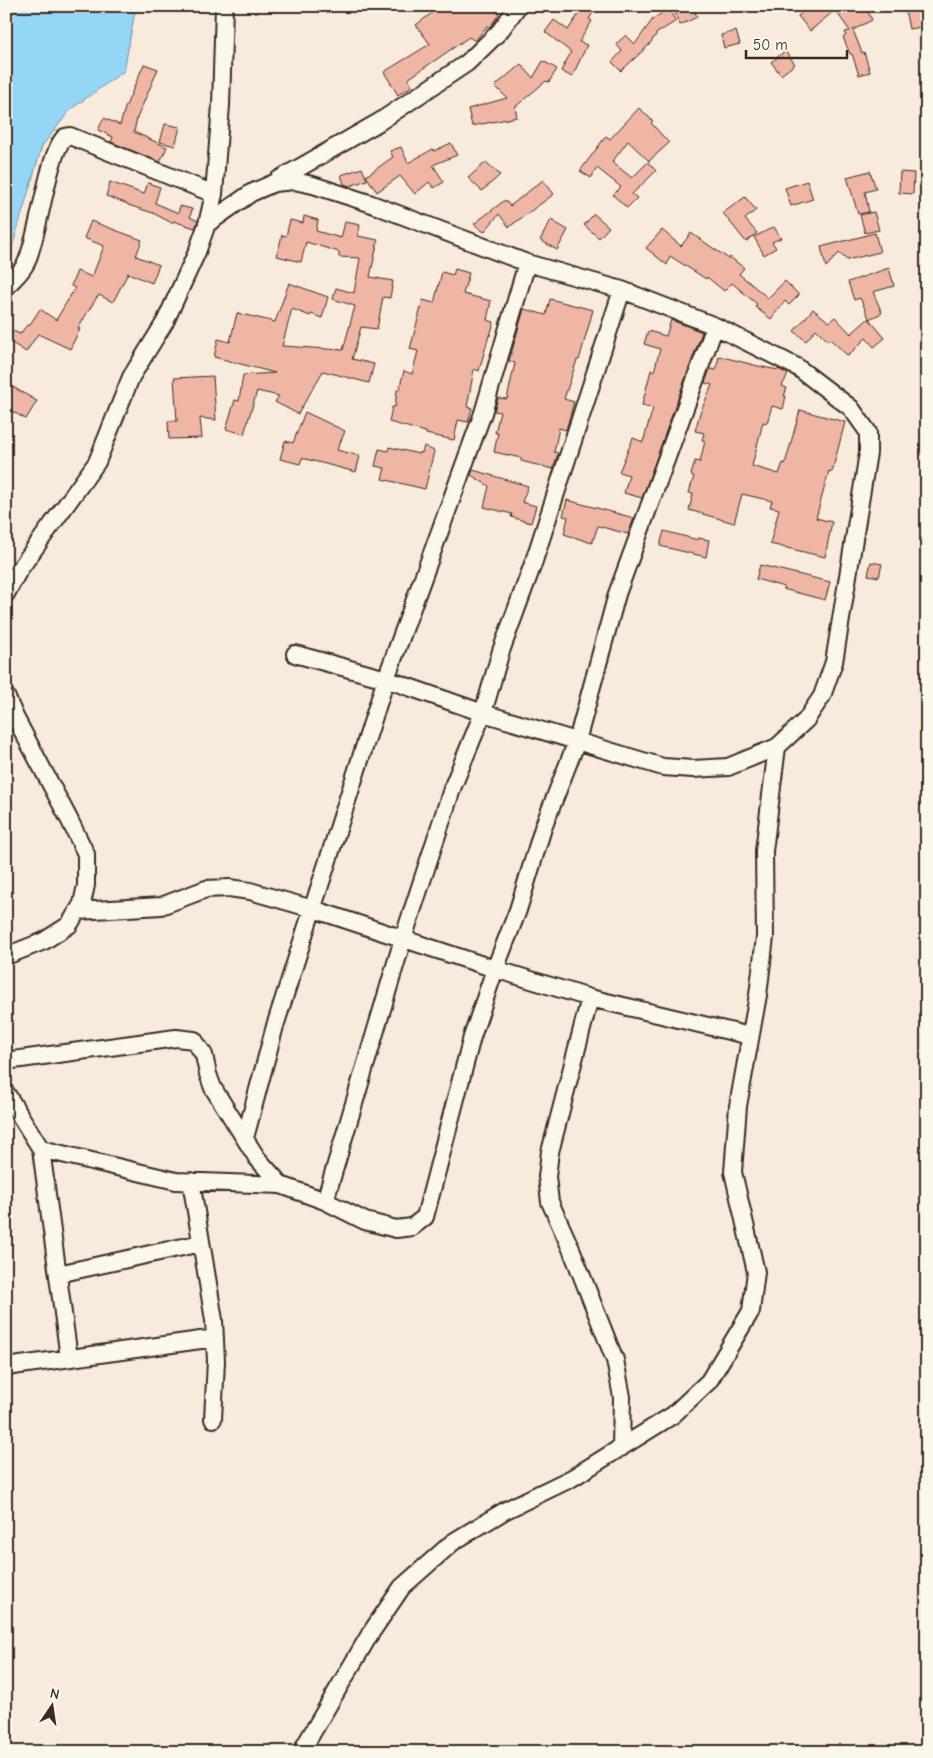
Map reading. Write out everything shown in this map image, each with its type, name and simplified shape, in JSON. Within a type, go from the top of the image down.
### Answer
[{"type":"street","points":[[6,594],[19,570],[96,462],[131,377],[165,322],[197,252],[207,224],[214,194],[221,105],[224,6]]},
{"type":"street","points":[[207,224],[251,193],[274,183],[379,122],[468,63],[500,32],[518,6]]},
{"type":"street","points":[[6,287],[26,264],[54,160],[61,140],[65,137],[70,136],[214,194]]},
{"type":"street","points":[[274,183],[294,181],[313,185],[369,203],[527,263],[622,290],[715,326],[797,367],[851,408],[868,432],[868,453],[834,662],[822,696],[806,720],[777,747],[728,767],[693,769],[663,767],[483,713],[386,679],[295,654]]},
{"type":"street","points":[[245,1138],[275,1026],[386,679],[483,413],[527,263]]},
{"type":"street","points":[[325,1201],[403,939],[453,786],[483,713],[501,651],[533,564],[622,290]]},
{"type":"street","points":[[41,1149],[176,1181],[281,1185],[325,1201],[365,1221],[396,1229],[412,1227],[425,1216],[469,1047],[494,969],[518,910],[544,828],[577,741],[617,594],[715,326]]},
{"type":"street","points":[[6,696],[14,717],[86,854],[86,885],[82,904],[69,925],[44,941],[6,956]]},
{"type":"street","points":[[301,1752],[370,1634],[402,1587],[453,1542],[506,1510],[572,1478],[673,1415],[709,1381],[751,1311],[756,1272],[733,1172],[738,1106],[758,995],[765,936],[764,851],[777,747]]},
{"type":"street","points":[[78,911],[162,906],[206,889],[229,888],[250,891],[313,909],[494,969],[590,998],[750,1036]]},
{"type":"street","points":[[590,998],[550,1152],[547,1176],[550,1202],[572,1251],[615,1360],[622,1397],[621,1448]]},
{"type":"street","points":[[6,1061],[176,1038],[194,1040],[204,1055],[213,1088],[257,1158],[281,1185]]},
{"type":"street","points":[[6,1093],[41,1149],[69,1358]]},
{"type":"street","points":[[191,1181],[214,1320],[216,1361],[214,1419]]},
{"type":"street","points":[[58,1274],[201,1243]]},
{"type":"street","points":[[6,1367],[215,1338]]},
{"type":"water","points":[[6,6],[136,6],[124,71],[71,109],[42,146],[10,254],[6,258]]},
{"type":"building","points":[[441,6],[488,6],[499,14],[490,27],[487,26],[475,41],[469,37],[408,79],[412,86],[398,95],[384,72],[430,44],[416,25]]},
{"type":"building","points":[[584,6],[597,6],[589,19],[592,21],[579,42],[587,45],[572,77],[561,71],[571,52],[545,32],[554,20],[568,30]]},
{"type":"building","points":[[810,6],[849,6],[851,10],[858,6],[865,6],[872,20],[853,30],[862,53],[864,52],[870,72],[859,75],[852,54],[850,54],[843,37],[846,35],[845,32],[850,31],[835,10],[810,31],[798,16]]},
{"type":"building","points":[[927,6],[927,16],[920,17],[922,27],[909,29],[905,9]]},
{"type":"building","points":[[693,7],[697,17],[680,25],[675,14]]},
{"type":"building","points":[[668,9],[676,21],[657,33],[649,45],[621,71],[612,62],[622,51],[616,44],[626,35],[635,44],[653,19]]},
{"type":"building","points":[[736,31],[740,44],[724,48],[721,35]]},
{"type":"building","points":[[785,51],[795,64],[781,75],[771,62]]},
{"type":"building","points":[[543,61],[557,69],[549,82],[546,81],[515,107],[517,117],[472,126],[468,109],[507,98],[495,86],[521,64],[533,78]]},
{"type":"building","points":[[144,64],[158,69],[137,118],[134,132],[167,147],[160,162],[111,142],[113,137],[98,130],[104,118],[120,125],[125,108]]},
{"type":"building","points":[[639,108],[653,121],[651,123],[669,143],[649,161],[628,141],[612,162],[632,178],[648,162],[656,171],[632,194],[637,198],[627,208],[613,195],[621,187],[597,168],[591,178],[580,171],[606,136],[610,139]]},
{"type":"building","points":[[165,124],[180,127],[175,146],[160,142]]},
{"type":"building","points":[[451,143],[457,155],[433,165],[444,182],[434,188],[429,182],[415,194],[400,176],[377,192],[366,176],[393,157],[390,151],[401,147],[408,163],[433,149],[434,151]]},
{"type":"building","points":[[486,162],[500,175],[482,191],[468,178]]},
{"type":"building","points":[[362,168],[367,180],[350,186],[344,184],[341,175]]},
{"type":"building","points":[[870,171],[876,189],[865,192],[869,212],[858,214],[847,177]]},
{"type":"building","points":[[900,172],[914,173],[913,194],[899,193]]},
{"type":"building","points":[[543,180],[554,194],[509,227],[499,214],[484,232],[474,224],[505,200],[510,206]]},
{"type":"building","points":[[807,181],[813,199],[791,206],[785,188]]},
{"type":"building","points":[[110,182],[144,194],[148,183],[160,187],[155,203],[178,213],[180,206],[192,209],[190,217],[198,221],[195,228],[173,221],[172,223],[153,213],[106,196]]},
{"type":"building","points":[[745,197],[756,210],[745,219],[757,233],[746,242],[723,213]]},
{"type":"building","points":[[874,212],[879,230],[865,233],[860,215]]},
{"type":"building","points":[[594,214],[609,227],[599,238],[584,225]]},
{"type":"building","points":[[304,216],[318,220],[316,231],[341,238],[345,222],[360,225],[358,236],[378,240],[370,277],[393,281],[390,298],[383,297],[377,329],[361,327],[352,359],[374,364],[369,383],[323,371],[298,414],[275,402],[279,396],[257,391],[244,434],[226,429],[235,400],[239,401],[243,375],[275,373],[214,357],[218,339],[230,342],[237,313],[275,322],[289,283],[328,297],[322,318],[311,314],[310,316],[292,309],[282,346],[343,350],[355,306],[333,299],[336,288],[354,293],[360,258],[339,257],[339,252],[306,242],[301,262],[277,256],[282,235],[286,236],[290,220],[303,223]]},
{"type":"building","points":[[551,220],[568,230],[557,250],[540,240]]},
{"type":"building","points":[[91,221],[142,240],[136,256],[159,265],[152,283],[128,273],[113,302],[99,295],[97,297],[78,328],[80,329],[70,349],[38,334],[26,352],[6,339],[6,328],[20,334],[27,325],[29,326],[40,309],[56,320],[75,288],[71,286],[77,271],[92,277],[104,246],[84,238]]},
{"type":"building","points":[[774,227],[781,238],[772,242],[776,248],[764,255],[754,237]]},
{"type":"building","points":[[662,230],[681,246],[691,233],[729,259],[730,257],[744,268],[739,274],[768,298],[785,281],[799,295],[789,305],[785,301],[771,319],[755,307],[757,304],[732,283],[724,291],[707,277],[706,279],[670,256],[667,265],[646,248]]},
{"type":"building","points":[[875,233],[880,252],[847,260],[839,253],[826,267],[821,247]]},
{"type":"building","points":[[889,268],[894,286],[873,292],[882,313],[869,319],[885,338],[874,347],[866,338],[848,356],[816,329],[806,341],[794,331],[813,309],[829,322],[835,317],[851,334],[869,318],[860,298],[854,300],[848,282]]},
{"type":"building","points":[[455,269],[469,273],[463,294],[491,301],[487,320],[494,322],[479,371],[474,369],[467,407],[472,408],[468,422],[458,420],[454,440],[426,434],[426,432],[389,422],[392,407],[395,407],[397,390],[399,390],[404,371],[412,374],[418,351],[410,349],[423,300],[434,303],[442,272],[453,275]]},
{"type":"building","points":[[550,299],[593,310],[579,360],[577,360],[564,399],[574,402],[566,430],[559,428],[554,452],[558,453],[553,469],[521,461],[521,458],[494,452],[498,433],[495,433],[500,412],[494,411],[498,398],[507,399],[515,363],[509,361],[524,309],[546,315]]},
{"type":"building","points":[[671,320],[702,332],[642,498],[624,493],[629,475],[619,472],[633,438],[643,442],[653,408],[642,405],[651,370],[654,371],[660,349],[644,344],[648,331],[666,336]]},
{"type":"building","points":[[719,356],[778,369],[788,374],[782,386],[787,388],[783,409],[772,406],[767,423],[763,422],[752,466],[779,474],[783,463],[785,464],[800,410],[845,422],[832,472],[829,471],[816,518],[832,522],[825,557],[770,544],[779,509],[770,507],[772,501],[742,494],[734,523],[689,510],[693,494],[689,493],[694,476],[691,475],[695,461],[700,462],[705,441],[702,440],[704,433],[695,431],[700,413],[712,385],[705,383],[710,369],[716,370]]},
{"type":"building","points":[[213,376],[216,420],[200,418],[202,438],[169,439],[168,421],[177,421],[174,378]]},
{"type":"building","points":[[6,383],[37,401],[26,419],[6,408]]},
{"type":"building","points":[[305,412],[345,431],[337,450],[360,456],[356,472],[302,458],[300,464],[280,459],[285,441],[293,443]]},
{"type":"building","points":[[424,446],[434,451],[425,489],[382,479],[385,468],[375,466],[379,449],[388,451],[389,447],[419,454],[419,452],[422,453]]},
{"type":"building","points":[[473,470],[528,486],[522,502],[536,506],[531,523],[511,517],[512,514],[484,507],[489,486],[471,475]]},
{"type":"building","points":[[567,500],[634,518],[628,534],[598,526],[592,543],[564,534],[568,517],[563,516]]},
{"type":"building","points":[[664,531],[698,540],[698,538],[709,540],[706,557],[660,546]]},
{"type":"building","points":[[871,562],[882,564],[879,577],[868,575]]},
{"type":"building","points":[[760,565],[830,582],[825,600],[783,589],[784,587],[756,579]]}]
